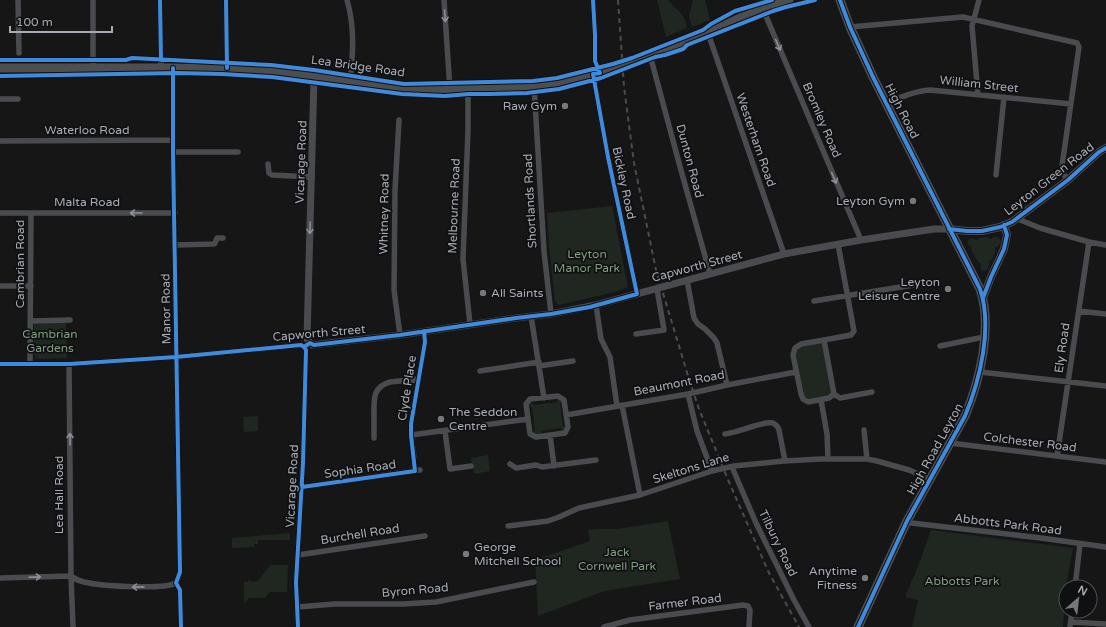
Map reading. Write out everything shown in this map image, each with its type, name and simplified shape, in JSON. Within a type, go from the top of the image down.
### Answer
[{"type":"main road","name":"Lea Bridge Road","points":[[0,68],[173,68],[274,71],[404,90],[450,90],[534,86],[562,83],[629,63],[708,33],[763,9],[775,2],[789,0]]},
{"type":"main road","name":"High Road","points":[[840,0],[850,27],[949,229]]},
{"type":"main road","name":"Leyton Green Road","points":[[949,229],[967,231],[989,230],[1004,226],[1018,219],[1068,180],[1099,152],[1106,148]]},
{"type":"main road","name":"Leyton Green Road","points":[[983,298],[1004,249],[1007,235],[1004,226]]},
{"type":"main road","name":"High Road Leyton","points":[[858,627],[907,521],[965,416],[980,372],[985,338],[986,318],[983,298],[976,280],[949,229]]},
{"type":"main road","points":[[976,280],[991,277]]},
{"type":"street","points":[[18,0],[19,53]]},
{"type":"street","points":[[93,0],[93,68]]},
{"type":"street","points":[[160,0],[161,68]]},
{"type":"street","points":[[226,0],[227,69]]},
{"type":"street","points":[[347,0],[352,18],[353,31],[350,82]]},
{"type":"street","points":[[444,0],[450,90]]},
{"type":"street","name":"Bickley Road","points":[[593,0],[596,74],[607,150],[637,294]]},
{"type":"street","points":[[978,95],[972,26],[979,0]]},
{"type":"street","name":"Bromley Road","points":[[763,9],[861,240]]},
{"type":"street","points":[[850,27],[963,17],[1076,43],[1079,47],[1062,166],[1062,172],[1068,180]]},
{"type":"street","name":"Westerham Road","points":[[708,33],[784,254]]},
{"type":"street","name":"Dunton Road","points":[[650,55],[710,274]]},
{"type":"street","name":"Manor Road","points":[[173,68],[180,572],[176,583],[180,590],[181,627]]},
{"type":"street","name":"Vicarage Road","points":[[298,627],[296,582],[302,487],[314,77]]},
{"type":"street","name":"Shortlands Road","points":[[534,86],[544,246],[551,314]]},
{"type":"street","name":"Melbourne Road","points":[[468,89],[468,130],[463,259],[470,324]]},
{"type":"street","name":"William Street","points":[[887,103],[923,90],[930,90],[1071,104]]},
{"type":"street","points":[[996,175],[1004,97]]},
{"type":"street","points":[[0,99],[18,99]]},
{"type":"street","name":"Whitney Road","points":[[399,120],[395,190],[394,290],[400,335]]},
{"type":"street","name":"Waterloo Road","points":[[0,142],[173,140]]},
{"type":"street","points":[[173,152],[238,152]]},
{"type":"street","points":[[268,164],[269,173],[272,175],[312,176]]},
{"type":"street","name":"Malta Road","points":[[0,213],[175,212]]},
{"type":"street","name":"Cambrian Road","points":[[30,363],[31,213]]},
{"type":"street","points":[[1018,219],[1040,228],[1088,242],[1106,245]]},
{"type":"street","name":"Capworth Street","points":[[0,364],[69,364],[176,357],[314,345],[400,335],[470,324],[551,314],[596,306],[784,254],[861,240],[934,229],[949,229]]},
{"type":"street","points":[[175,245],[214,244],[217,238],[223,238]]},
{"type":"street","name":"Ely Road","points":[[1057,456],[1088,242]]},
{"type":"street","points":[[834,394],[829,398],[821,400],[808,402],[803,399],[793,355],[795,348],[801,344],[851,335],[854,332],[838,244]]},
{"type":"street","points":[[687,280],[694,318],[698,324],[706,329],[717,343],[727,385]]},
{"type":"street","points":[[814,301],[913,285]]},
{"type":"street","points":[[0,286],[31,286]]},
{"type":"street","points":[[636,334],[664,330],[657,289]]},
{"type":"street","points":[[596,306],[601,339],[610,358],[619,406],[640,495]]},
{"type":"street","points":[[1079,311],[1106,314]]},
{"type":"street","points":[[531,316],[544,398]]},
{"type":"street","points":[[31,321],[70,320]]},
{"type":"street","name":"Clyde Place","points":[[414,457],[411,424],[420,379],[425,342],[424,331]]},
{"type":"street","points":[[940,346],[985,338]]},
{"type":"street","points":[[824,340],[834,394],[840,398],[872,392]]},
{"type":"street","points":[[480,371],[573,361]]},
{"type":"street","name":"Lea Hall Road","points":[[69,364],[71,576],[73,627]]},
{"type":"street","name":"Beaumont Road","points":[[566,415],[688,394],[796,372]]},
{"type":"street","points":[[980,372],[1106,386]]},
{"type":"street","points":[[374,438],[374,400],[376,392],[379,388],[390,382],[420,379]]},
{"type":"street","points":[[688,394],[697,431],[712,471]]},
{"type":"street","points":[[558,396],[564,400],[568,427],[565,433],[536,437],[530,434],[526,404],[530,399],[544,398],[558,396]]},
{"type":"street","points":[[821,400],[827,434],[828,459]]},
{"type":"street","points":[[411,435],[528,420]]},
{"type":"street","points":[[725,434],[757,425],[771,423],[775,424],[778,426],[785,461]]},
{"type":"street","points":[[864,430],[867,459]]},
{"type":"street","points":[[445,431],[450,469],[470,466]]},
{"type":"street","points":[[550,435],[554,466]]},
{"type":"street","name":"Colchester Road","points":[[950,443],[1106,462]]},
{"type":"street","name":"Skeltons Lane","points":[[508,526],[548,521],[579,508],[640,495],[712,471],[732,466],[785,461],[867,459],[909,470],[930,479]]},
{"type":"street","points":[[510,464],[516,468],[536,465],[542,467],[596,460]]},
{"type":"street","name":"Sophia Road","points":[[302,487],[418,470],[414,463]]},
{"type":"street","name":"Tilbury Road","points":[[732,466],[756,523],[809,627]]},
{"type":"street","name":"Abbotts Park Road","points":[[907,521],[911,523],[1106,547]]},
{"type":"street","name":"Burchell Road","points":[[298,555],[425,536]]},
{"type":"street","points":[[1076,579],[1080,544]]},
{"type":"street","points":[[0,578],[71,576],[86,583],[127,587],[167,586],[176,583]]},
{"type":"street","name":"Byron Road","points":[[297,607],[335,604],[403,604],[436,602],[534,582]]},
{"type":"street","name":"Farmer Road","points":[[604,627],[630,620],[743,605],[748,606],[750,610],[749,627]]},
{"type":"street","points":[[1070,625],[1106,624]]},
{"type":"green space","points":[[657,0],[668,0],[682,15],[687,28],[666,37]]},
{"type":"green space","points":[[693,0],[705,0],[710,20],[692,27],[689,15]]},
{"type":"green space","name":"Leyton Manor Park","points":[[612,206],[628,287],[615,292],[559,305],[557,304],[555,301],[549,247],[547,213]]},
{"type":"green space","points":[[988,237],[992,239],[993,237],[998,237],[1001,241],[995,249],[996,251],[992,260],[989,262],[990,264],[987,270],[982,271],[980,263],[971,250],[971,246],[967,243],[969,239],[974,238],[975,240],[978,240],[979,238]]},
{"type":"green space","name":"Cambrian Gardens","points":[[66,322],[67,358],[38,359],[35,357],[34,323]]},
{"type":"green space","points":[[824,340],[834,394],[808,402],[801,394],[795,348]]},
{"type":"green space","points":[[557,399],[562,402],[560,403],[563,426],[565,426],[563,431],[561,428],[541,431],[541,434],[536,435],[533,432],[535,431],[532,407],[529,407],[531,403],[534,405],[557,402]]},
{"type":"green space","points":[[258,416],[258,431],[244,432],[243,417]]},
{"type":"green space","points":[[488,455],[490,471],[474,474],[471,458]]},
{"type":"green space","name":"Jack Cornwell Park","points":[[668,521],[680,579],[605,591],[538,616],[535,560],[590,541],[588,530],[617,529]]},
{"type":"green space","name":"Abbotts Park","points":[[931,530],[1073,548],[1067,579],[1058,579],[1058,619],[1064,619],[1063,627],[912,627],[918,600],[905,597]]},
{"type":"green space","points":[[290,533],[290,540],[258,540],[258,544],[254,544],[254,547],[232,548],[232,538]]},
{"type":"green space","points":[[270,565],[288,565],[287,592],[270,592],[265,598],[249,598],[244,604],[244,582],[248,582],[249,580],[252,582],[258,581]]},
{"type":"railway","points":[[618,0],[624,87],[634,163],[656,270],[699,409],[769,573],[799,627]]},
{"type":"cycle path","points":[[160,0],[161,60]]},
{"type":"cycle path","points":[[226,0],[227,68]]},
{"type":"cycle path","points":[[304,347],[310,343],[314,345],[400,335],[551,314],[590,307],[637,294],[608,157],[593,74],[600,73],[595,61],[593,0]]},
{"type":"cycle path","points":[[0,60],[126,60],[132,58],[271,65],[404,84],[533,81],[557,78],[632,58],[703,30],[735,11],[772,0]]},
{"type":"cycle path","points":[[0,76],[177,73],[222,74],[272,77],[402,94],[445,96],[527,93],[559,89],[601,78],[655,57],[683,49],[687,45],[773,11],[815,0]]},
{"type":"cycle path","points":[[840,0],[850,27],[873,77],[980,289],[984,304],[985,320],[985,336],[980,370],[965,416],[907,521],[858,627]]},
{"type":"cycle path","points":[[173,68],[180,572],[176,583],[180,590],[181,627]]},
{"type":"cycle path","points":[[949,229],[982,231],[1000,227],[1012,222],[1068,180],[1099,152],[1106,148]]},
{"type":"cycle path","points":[[983,298],[1004,249],[1007,235],[1004,225]]},
{"type":"cycle path","points":[[302,487],[415,471],[411,424],[425,342],[424,331]]},
{"type":"cycle path","points":[[0,364],[69,364],[176,357],[301,345],[304,347]]},
{"type":"cycle path","points":[[298,627],[296,582],[303,463],[306,350],[304,347]]},
{"type":"place","name":"Raw Gym","points":[[565,106]]},
{"type":"place","name":"Leyton Gym","points":[[913,201]]},
{"type":"place","name":"Leyton Leisure Centre","points":[[948,289]]},
{"type":"place","name":"All Saints","points":[[483,293]]},
{"type":"place","name":"The Seddon Centre","points":[[441,419]]},
{"type":"place","name":"George Mitchell School","points":[[466,554]]},
{"type":"place","name":"Anytime Fitness","points":[[865,578]]}]
